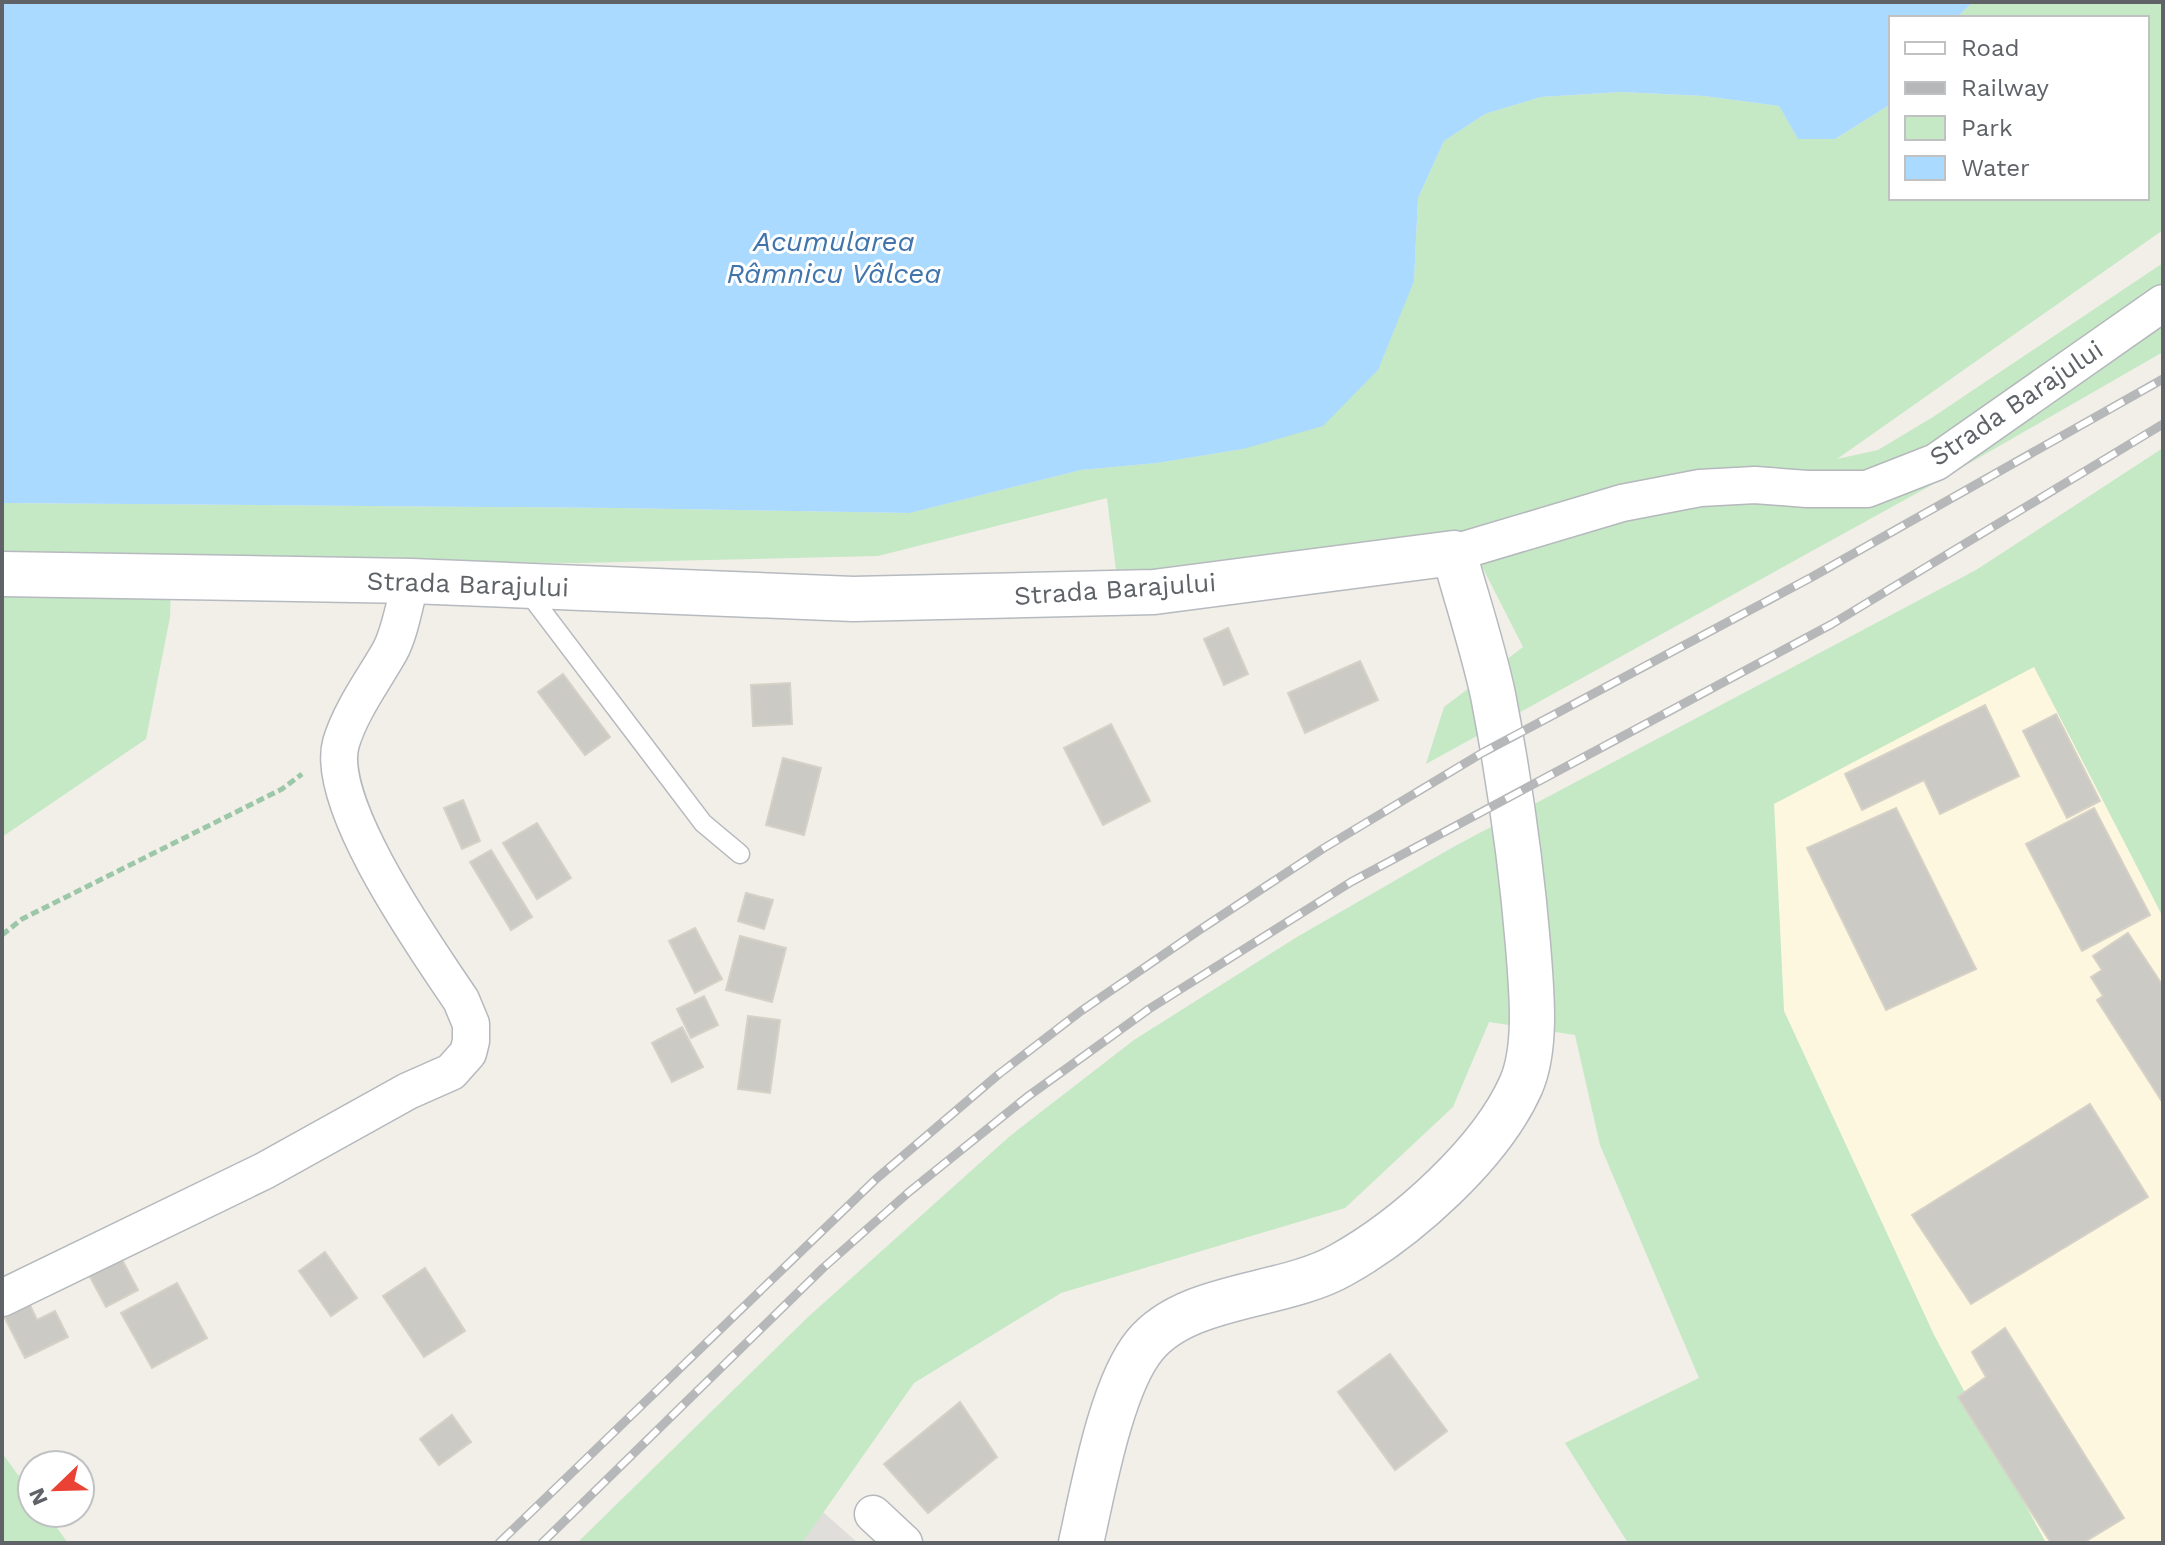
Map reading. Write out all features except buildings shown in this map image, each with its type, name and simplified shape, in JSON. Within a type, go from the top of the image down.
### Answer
[{"type":"street","name":"Strada Barajului","points":[[2,574],[411,581],[853,599],[1154,592],[1454,553],[1622,503],[1700,488],[1755,485],[1867,489],[1936,462],[2163,303]]},
{"type":"street","points":[[1081,1543],[1110,1424],[1130,1368],[1144,1346],[1162,1329],[1184,1316],[1297,1285],[1339,1267],[1384,1239],[1474,1156],[1508,1110],[1522,1082],[1529,1054],[1532,1016],[1520,852],[1492,693],[1454,553]]},
{"type":"street","points":[[2,1298],[264,1171],[408,1091],[451,1072],[468,1053],[471,1024],[461,1000],[369,852],[345,794],[339,762],[341,745],[375,672],[391,649],[411,581]]},
{"type":"street","points":[[873,1514],[904,1543]]},
{"type":"lane","points":[[523,585],[703,823],[740,854]]},
{"type":"path","points":[[2,935],[22,919],[282,789],[341,745]]},
{"type":"shaded area","points":[[2034,666],[2163,917],[2163,1543],[2046,1543],[1934,1335],[1784,1011],[1774,803]]},
{"type":"shaded area","points":[[823,1512],[858,1543],[802,1543]]},
{"type":"green space","points":[[1973,2],[2163,2],[2163,230],[1837,459],[1878,450],[1933,417],[2163,263],[2163,352],[1928,487],[1426,764],[1444,707],[1523,647],[1465,533],[1117,578],[1107,498],[878,556],[577,563],[172,560],[170,617],[146,739],[2,837],[2,503],[910,513],[1081,470],[1157,463],[1243,449],[1414,281],[1418,198],[1444,141],[1485,114],[1541,97],[1621,92],[1704,96],[1779,106],[1798,139],[1835,139],[1889,105],[1889,200],[2149,200],[2149,16],[1958,16]]},
{"type":"green space","points":[[2163,448],[2163,917],[2034,667],[1774,804],[1784,1011],[1934,1335],[2046,1543],[1628,1543],[1565,1443],[1699,1378],[1600,1145],[1575,1035],[1489,1022],[1453,1107],[1345,1208],[1061,1293],[914,1383],[802,1543],[577,1543],[808,1317],[1010,1136],[1134,1040],[1297,937],[1455,846],[1976,570]]},
{"type":"green space","points":[[2,1453],[16,1472],[16,1529],[58,1529],[68,1543],[2,1543]]},
{"type":"water","name":"Acumularea Râmnicu Vâlcea","points":[[2,2],[1973,2],[1958,16],[1889,16],[1889,105],[1835,139],[1798,139],[1779,106],[1704,96],[1621,92],[1541,97],[1485,114],[1444,141],[1418,198],[1414,281],[1378,370],[1323,426],[1243,449],[1157,463],[1081,470],[910,513],[2,503]]},
{"type":"railway","points":[[499,1543],[876,1179],[999,1074],[1081,1011],[1324,848],[1482,753],[1812,577],[2163,379]]},
{"type":"railway","points":[[542,1543],[823,1268],[909,1192],[1027,1097],[1149,1009],[1351,882],[1832,624],[2163,424]]}]
